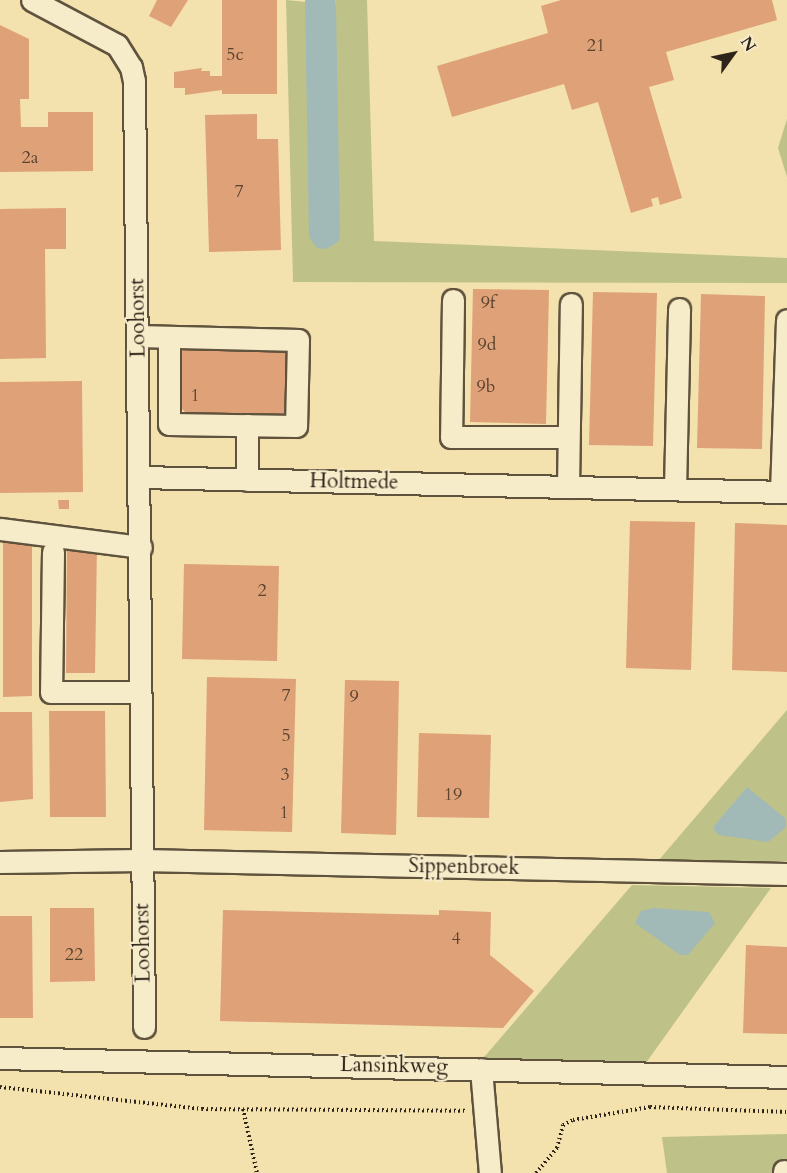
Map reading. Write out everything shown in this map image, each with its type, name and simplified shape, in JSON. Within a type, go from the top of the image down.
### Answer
[{"type":"street","name":"Loohorst","points":[[32,0],[117,45],[131,67],[141,547],[140,692],[144,1027]]},
{"type":"street","points":[[453,300],[451,437],[568,436]]},
{"type":"street","points":[[568,487],[571,304]]},
{"type":"street","points":[[675,489],[679,309]]},
{"type":"street","name":"Holtmede","points":[[140,477],[784,492],[787,320]]},
{"type":"street","points":[[138,336],[298,340],[296,426],[169,424],[169,337]]},
{"type":"street","points":[[247,425],[247,480]]},
{"type":"street","points":[[0,529],[141,547]]},
{"type":"street","points":[[53,552],[51,692],[140,692]]},
{"type":"street","points":[[0,862],[142,860]]},
{"type":"street","name":"Sippenbroek","points":[[142,860],[787,874]]},
{"type":"street","name":"Lansinkweg","points":[[0,1058],[787,1077]]},
{"type":"street","points":[[481,1069],[490,1173]]},
{"type":"path","points":[[0,1086],[202,1109],[483,1110]]},
{"type":"path","points":[[536,1173],[556,1148],[563,1125],[573,1120],[650,1107],[787,1112]]},
{"type":"path","points":[[243,1109],[257,1173]]},
{"type":"green space","points":[[286,0],[336,5],[335,0],[367,0],[374,241],[787,258],[787,283],[293,282]]},
{"type":"green space","points":[[787,119],[787,177],[778,148]]},
{"type":"green space","points":[[787,710],[787,861],[658,861]]},
{"type":"green space","points":[[632,885],[771,888],[643,1067],[479,1063]]},
{"type":"green space","points":[[787,1134],[787,1173],[667,1173],[662,1137]]},
{"type":"water","points":[[305,0],[335,0],[336,5],[340,236],[338,242],[326,249],[317,248],[309,237]]},
{"type":"water","points":[[747,787],[786,819],[786,827],[768,842],[719,835],[714,830],[714,826]]},
{"type":"water","points":[[653,908],[709,912],[715,923],[688,955],[680,955],[635,923],[641,911]]},
{"type":"building","points":[[157,0],[188,0],[171,27],[149,16]]},
{"type":"building","points":[[222,0],[277,0],[277,94],[222,94],[222,90],[185,95],[185,88],[174,88],[174,72],[202,68],[201,71],[210,71],[210,76],[222,76]]},
{"type":"building","points":[[561,0],[772,0],[777,20],[666,52],[674,80],[649,87],[682,198],[660,205],[658,197],[651,199],[653,206],[631,213],[598,102],[572,110],[564,84],[452,117],[437,66],[548,33],[541,6]]},
{"type":"building","points":[[0,25],[29,39],[29,99],[20,99],[21,127],[48,127],[48,112],[93,112],[93,171],[0,172]]},
{"type":"building","points":[[257,114],[257,139],[278,139],[281,250],[209,252],[205,115]]},
{"type":"building","points":[[66,208],[66,249],[45,249],[46,358],[0,359],[0,209]]},
{"type":"building","points":[[473,289],[549,290],[546,424],[470,422]]},
{"type":"building","points":[[593,292],[657,293],[653,446],[589,445]]},
{"type":"building","points":[[701,294],[765,296],[762,449],[697,448]]},
{"type":"building","points":[[180,349],[290,352],[289,415],[186,413],[178,405]]},
{"type":"building","points":[[82,381],[83,492],[0,493],[0,382]]},
{"type":"building","points":[[58,500],[69,500],[69,509],[59,509]]},
{"type":"building","points":[[630,521],[695,522],[691,670],[626,668]]},
{"type":"building","points":[[735,523],[787,525],[787,672],[732,670]]},
{"type":"building","points":[[3,541],[32,541],[32,696],[3,697]]},
{"type":"building","points":[[67,546],[97,546],[95,673],[66,673]]},
{"type":"building","points":[[184,564],[279,566],[277,661],[182,659]]},
{"type":"building","points":[[207,677],[296,679],[292,832],[204,830]]},
{"type":"building","points":[[345,680],[399,681],[396,835],[341,833]]},
{"type":"building","points":[[49,711],[105,711],[106,817],[50,817]]},
{"type":"building","points":[[0,712],[32,712],[33,799],[0,802]]},
{"type":"building","points":[[419,733],[491,735],[489,818],[417,817]]},
{"type":"building","points":[[50,908],[94,908],[95,981],[50,982]]},
{"type":"building","points":[[223,910],[439,915],[439,910],[491,912],[490,955],[534,991],[503,1028],[220,1021]]},
{"type":"building","points":[[0,916],[32,916],[33,1018],[0,1018]]},
{"type":"building","points":[[746,945],[787,947],[787,1034],[743,1033]]}]
